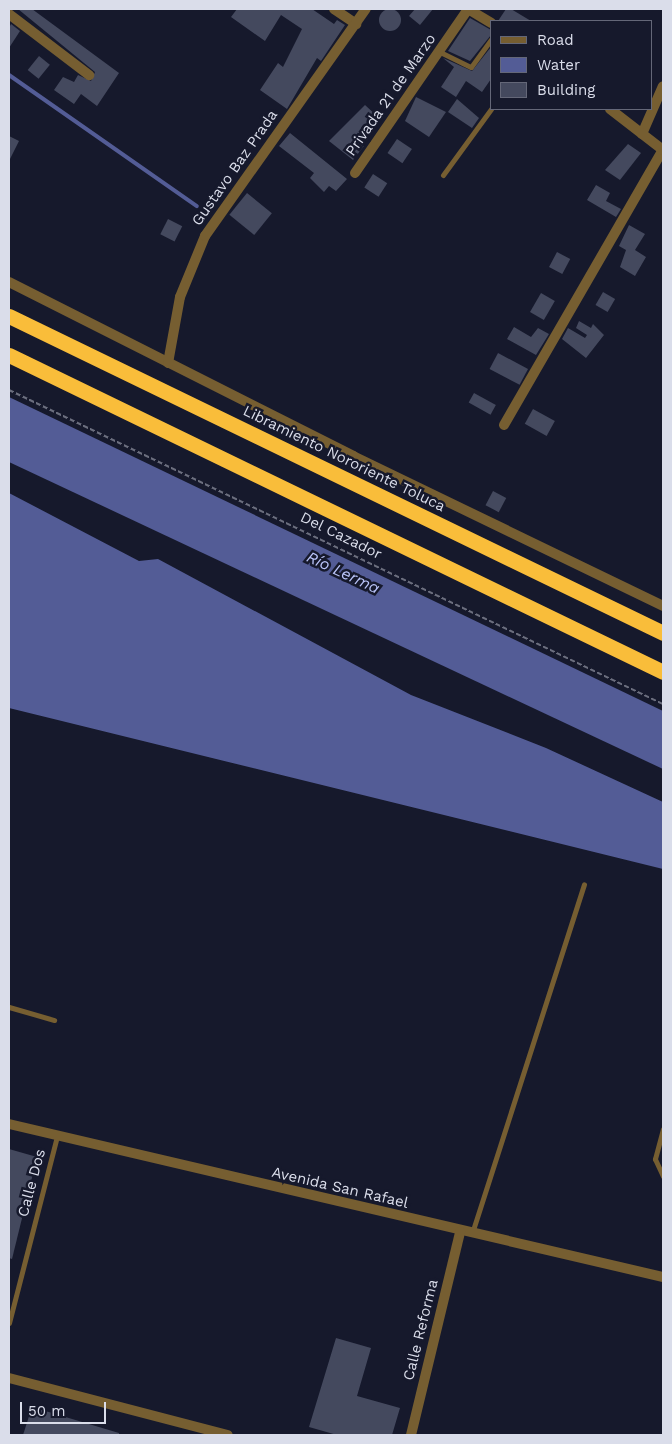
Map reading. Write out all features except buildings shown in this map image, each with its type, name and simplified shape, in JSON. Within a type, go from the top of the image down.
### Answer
[{"type":"highway","name":"Libramiento Nororiente Toluca","points":[[9,316],[663,633]]},
{"type":"highway","points":[[9,355],[663,672]]},
{"type":"street","points":[[10,9],[9,13],[89,75]]},
{"type":"street","points":[[334,9],[356,24]]},
{"type":"street","name":"Gustavo Baz Prada","points":[[168,363],[180,297],[205,236],[366,9]]},
{"type":"street","points":[[468,9],[490,22]]},
{"type":"street","name":"Privada 21 de Marzo","points":[[355,173],[468,9]]},
{"type":"street","points":[[642,134],[663,86]]},
{"type":"street","points":[[504,425],[663,151],[611,110]]},
{"type":"street","points":[[9,282],[168,363],[663,606]]},
{"type":"street","name":"Avenida San Rafael","points":[[9,1124],[460,1232],[473,1230],[663,1277]]},
{"type":"street","name":"Calle Reforma","points":[[411,1435],[460,1232]]},
{"type":"street","points":[[9,1378],[228,1435]]},
{"type":"lane","points":[[440,52],[472,67],[490,40]]},
{"type":"lane","points":[[443,175],[490,110]]},
{"type":"lane","points":[[473,1230],[584,884]]},
{"type":"lane","points":[[9,1007],[54,1020]]},
{"type":"lane","points":[[663,1129],[655,1159],[663,1176]]},
{"type":"lane","name":"Calle Dos","points":[[9,1323],[57,1136]]},
{"type":"path","name":"Del Cazador","points":[[9,390],[663,704]]},
{"type":"water","name":"Río Lerma","points":[[9,397],[663,711],[663,769],[9,462]]},
{"type":"water","points":[[9,493],[139,561],[158,559],[411,695],[546,748],[663,802],[663,869],[9,708]]},
{"type":"waterway","points":[[9,75],[197,206]]}]
